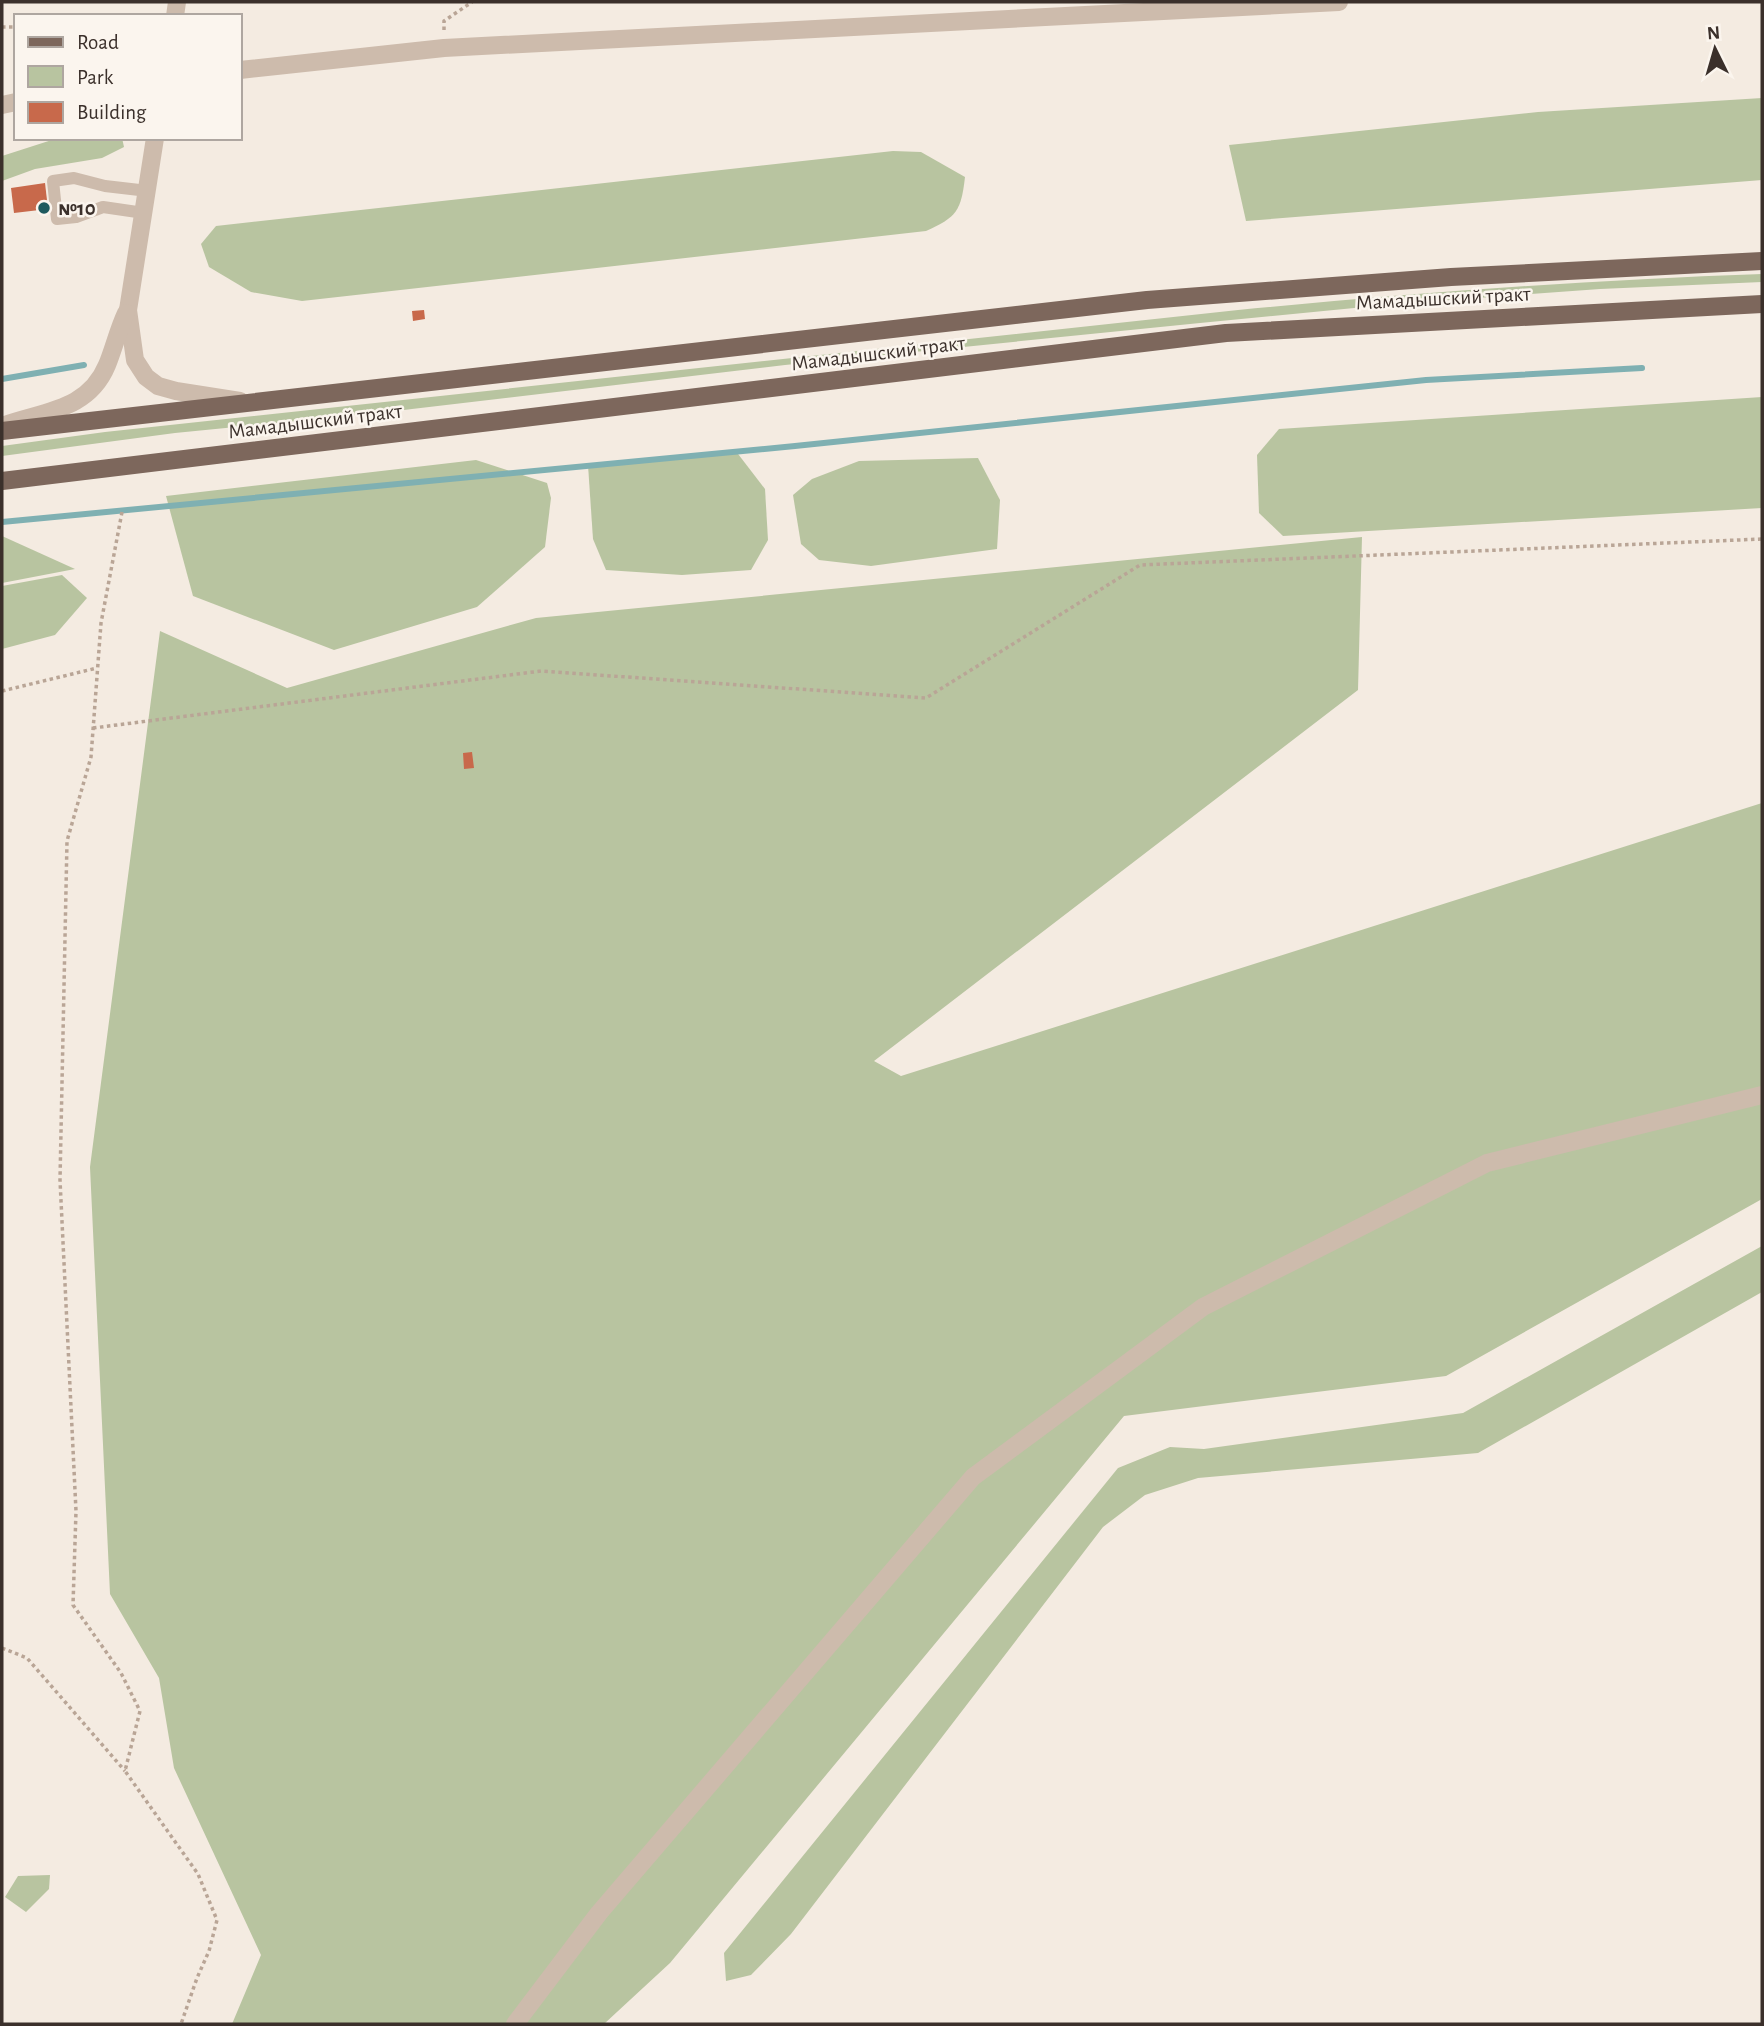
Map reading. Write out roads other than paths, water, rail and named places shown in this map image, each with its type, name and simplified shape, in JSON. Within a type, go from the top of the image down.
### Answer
[{"type":"main road","name":"Мамадышский тракт","points":[[2,428],[1147,300],[1451,277],[1762,261]]},
{"type":"main road","name":"Мамадышский тракт","points":[[2,481],[1226,333],[1762,304]]},
{"type":"street","points":[[242,70],[444,48],[1339,2]]},
{"type":"street","points":[[2,428],[69,406],[91,391],[107,365],[128,310],[155,140]]},
{"type":"street","points":[[128,310],[135,360],[140,370],[152,382],[176,391],[248,402]]},
{"type":"street","points":[[515,2024],[599,1913],[973,1477],[1203,1307],[1487,1163],[1762,1095]]},
{"type":"lane","points":[[144,213],[103,207],[76,217],[57,219],[53,181],[74,178],[105,186],[148,191]]},
{"type":"waterway","points":[[2,379],[84,365]]},
{"type":"waterway","points":[[2,522],[795,446],[1426,380],[1642,368]]},
{"type":"place","name":"№10","points":[[44,208]]}]
